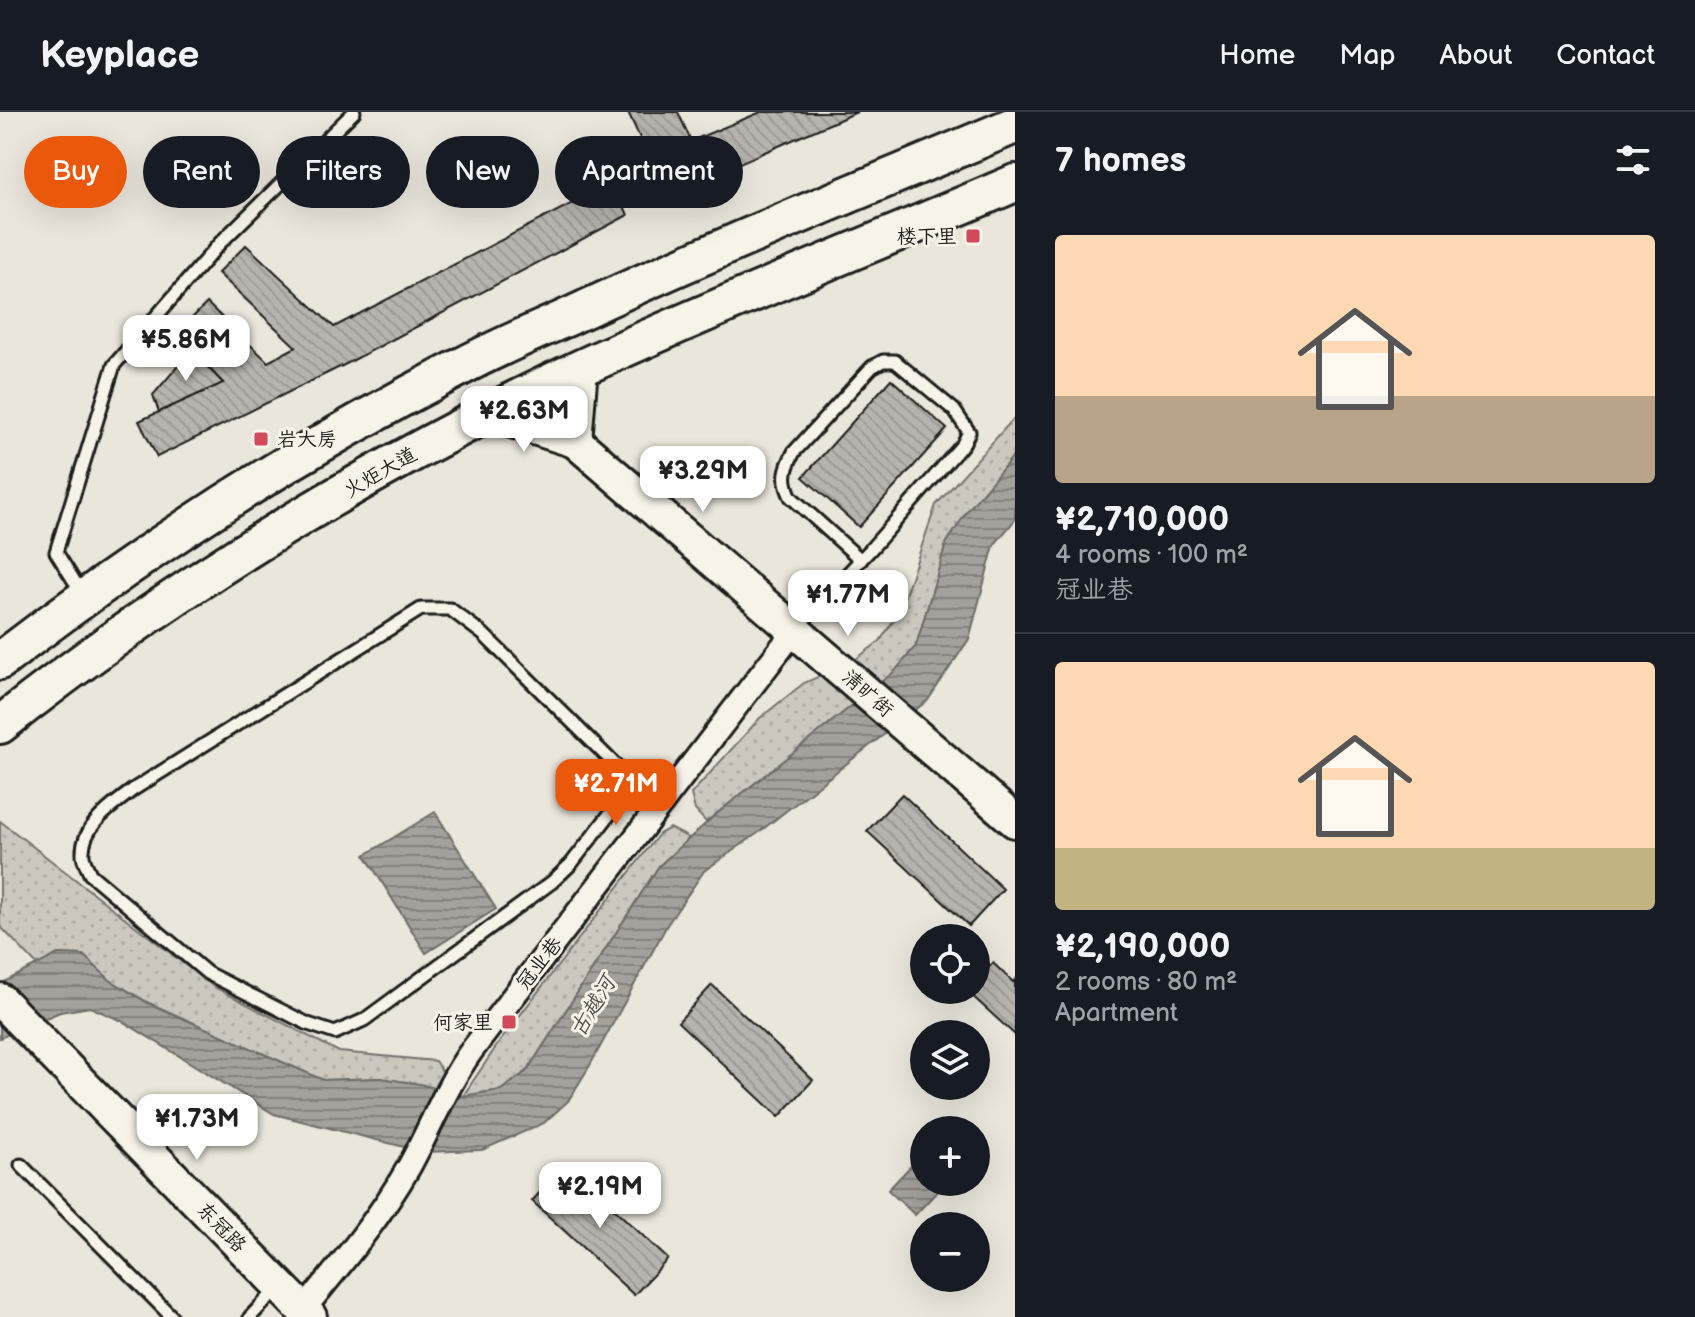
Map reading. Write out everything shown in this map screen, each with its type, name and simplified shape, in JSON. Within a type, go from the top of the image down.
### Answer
[{"type":"main road","points":[[0,661],[84,596],[237,494],[445,375],[649,279],[1015,125]]},
{"type":"main road","name":"火炬大道","points":[[0,725],[117,638],[257,544],[421,449],[581,368],[1015,183]]},
{"type":"main road","points":[[739,241],[757,256],[761,266],[757,291]]},
{"type":"street","points":[[575,441],[581,368]]},
{"type":"street","name":"清旷街","points":[[490,414],[575,441],[1015,821]]},
{"type":"street","name":"冠业巷","points":[[307,1313],[367,1232],[409,1166],[458,1070],[472,1050],[795,630]]},
{"type":"street","name":"东冠路","points":[[0,1000],[307,1313]]},
{"type":"lane","points":[[84,596],[56,552],[114,365],[220,243],[354,112]]},
{"type":"lane","points":[[795,630],[861,560],[963,444],[969,432],[954,410],[895,361],[883,361],[872,367],[794,452],[786,469],[784,483],[791,497],[861,560]]},
{"type":"lane","points":[[634,783],[571,864],[552,882],[364,1020],[335,1033],[308,1024],[207,973],[90,874],[83,855],[88,830],[134,789],[421,609],[450,609],[483,634],[634,783],[659,808]]},
{"type":"lane","points":[[21,1165],[172,1317]]},
{"type":"lane","points":[[250,1317],[280,1286]]},
{"type":"shaded area","points":[[1015,417],[1015,454],[968,510],[946,544],[916,646],[896,671],[706,822],[695,810],[691,794],[760,718],[804,683],[852,662],[880,641],[899,612],[936,505]]},
{"type":"shaded area","points":[[0,821],[214,987],[339,1052],[435,1061],[444,1074],[441,1090],[381,1078],[323,1080],[149,1003],[110,980],[83,955],[58,954],[38,966],[0,926]]},
{"type":"shaded area","points":[[670,828],[689,838],[659,866],[527,1071],[501,1090],[463,1096],[498,1044],[659,834]]},
{"type":"water","name":"古越河","points":[[1015,454],[1015,520],[994,545],[969,639],[928,700],[758,833],[704,871],[667,925],[568,1101],[544,1123],[482,1150],[424,1152],[274,1114],[122,1021],[90,1007],[60,1012],[0,1038],[0,984],[58,954],[83,955],[110,980],[148,1003],[323,1080],[381,1078],[420,1084],[463,1096],[501,1090],[527,1071],[659,866],[714,816],[895,671],[916,646],[946,544],[968,510]]},
{"type":"water","points":[[435,812],[496,909],[426,953],[365,855]]},
{"type":"water","points":[[910,1167],[910,1196],[933,1196],[918,1212],[912,1212],[888,1190]]},
{"type":"building","points":[[628,112],[678,112],[689,136],[639,136]]},
{"type":"building","points":[[761,112],[857,112],[743,162],[743,136],[703,136]]},
{"type":"building","points":[[563,208],[625,208],[628,215],[346,364],[157,457],[139,421],[223,383],[176,334],[207,303],[268,362],[296,347],[218,273],[246,245],[334,327]]},
{"type":"building","points":[[195,354],[223,383],[159,412],[153,395],[183,360]]},
{"type":"building","points":[[891,379],[947,429],[859,527],[803,477]]},
{"type":"building","points":[[902,794],[1003,889],[971,924],[967,924],[867,831]]},
{"type":"building","points":[[993,963],[1013,982],[1015,980],[1015,1035],[981,1004],[990,1004],[990,966]]},
{"type":"building","points":[[712,985],[813,1080],[779,1117],[678,1022]]},
{"type":"building","points":[[566,1164],[668,1259],[634,1295],[532,1201]]},
{"type":"place","name":"楼下里","points":[[973,236]]},
{"type":"place","name":"岩大房","points":[[261,439]]},
{"type":"place","name":"何家里","points":[[509,1022]]}]
